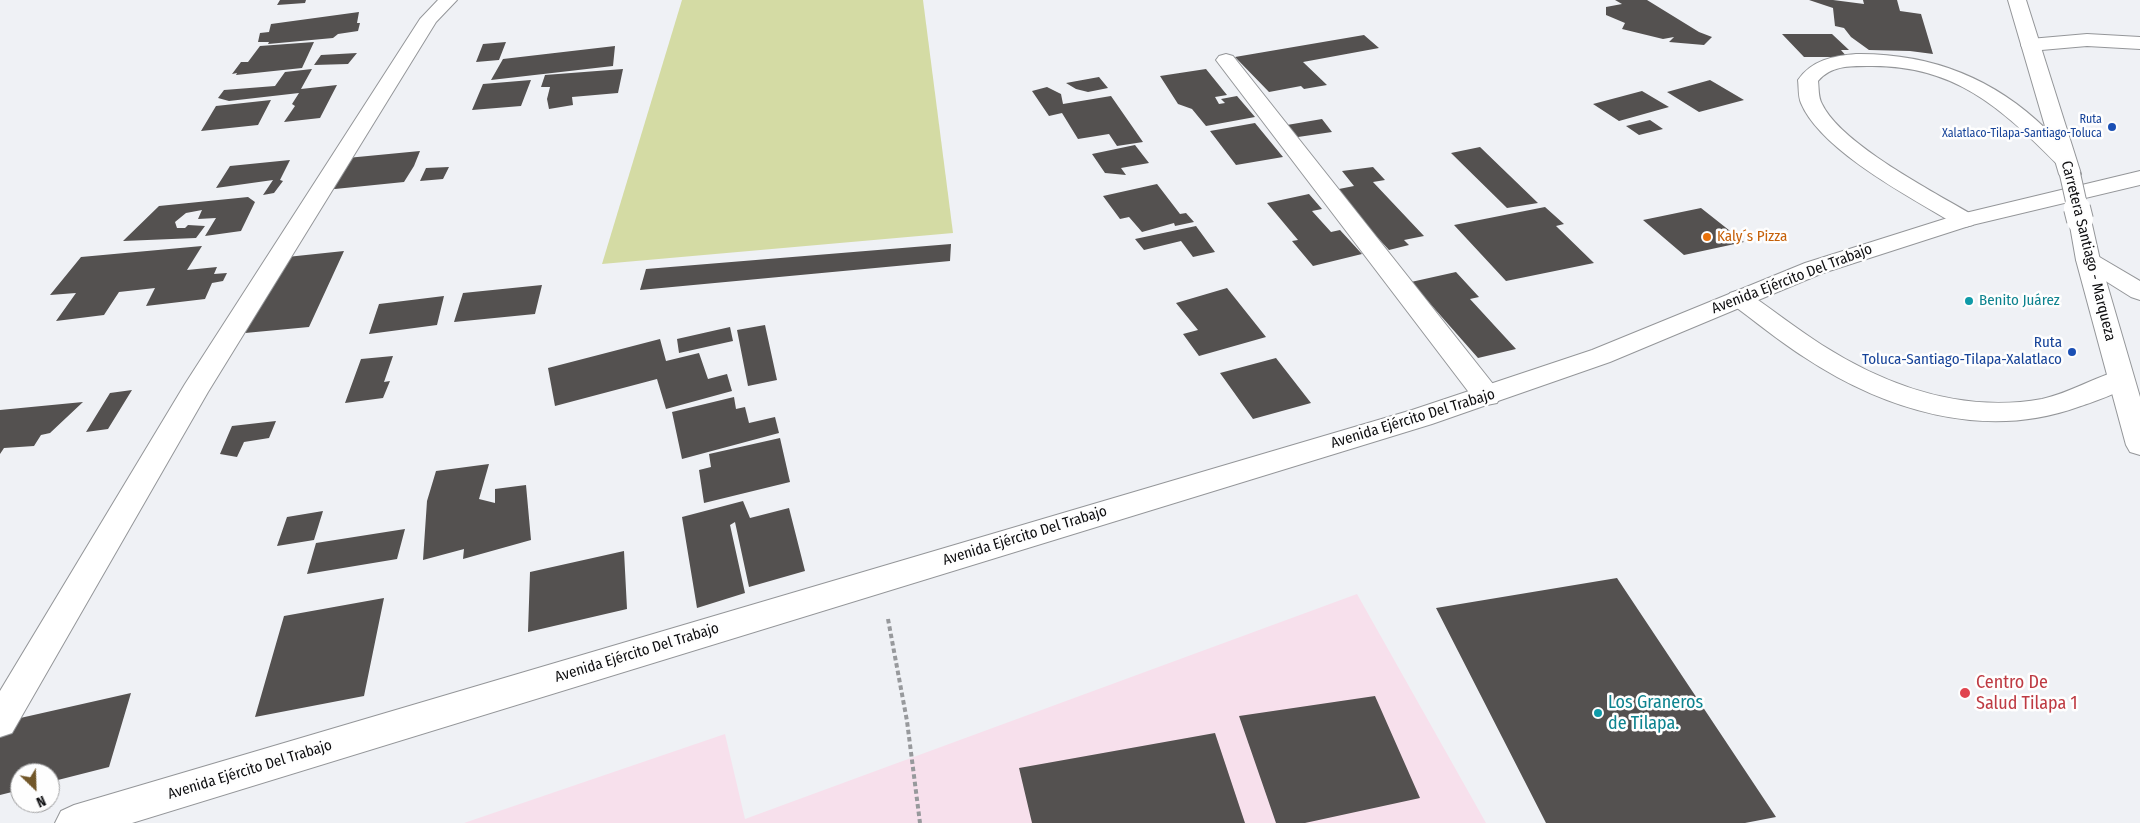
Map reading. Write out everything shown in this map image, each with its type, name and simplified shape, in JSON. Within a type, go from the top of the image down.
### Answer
[{"type":"main road","points":[[0,722],[195,391],[429,19],[448,0]]},
{"type":"main road","name":"Carretera Santiago - Marqueza","points":[[2017,0],[2067,167],[2088,260],[2140,445]]},
{"type":"main road","points":[[2030,45],[2087,40],[2140,43]]},
{"type":"main road","points":[[1965,220],[1898,179],[1831,131],[1811,102],[1808,80],[1821,67],[1845,61],[1870,59],[1899,61],[1926,66],[1963,80],[1996,98],[2024,118],[2067,167]]},
{"type":"main road","points":[[1226,60],[1487,396]]},
{"type":"main road","name":"Avenida Ejército Del Trabajo","points":[[74,823],[1487,396],[1600,356],[1814,268],[1965,220],[2140,178]]},
{"type":"main road","points":[[2088,260],[2140,292]]},
{"type":"main road","points":[[1739,298],[1814,351],[1861,378],[1912,399],[1965,411],[2007,412],[2042,408],[2121,379]]},
{"type":"path","points":[[896,656],[920,823]]},
{"type":"shaded area","points":[[1357,594],[1486,823],[464,823],[725,734],[745,819]]},
{"type":"green space","points":[[682,0],[923,0],[953,233],[602,264]]},
{"type":"building","points":[[280,0],[306,0],[305,3],[277,5]]},
{"type":"building","points":[[1615,0],[1647,0],[1699,32],[1712,37],[1704,45],[1669,42],[1674,37],[1663,39],[1622,29],[1625,23],[1606,15],[1606,7],[1622,4]]},
{"type":"building","points":[[1809,0],[1833,0],[1864,4],[1863,0],[1897,0],[1900,11],[1921,14],[1933,54],[1910,51],[1869,50],[1851,37],[1844,28],[1835,26],[1833,8]]},
{"type":"building","points":[[359,12],[357,23],[360,23],[358,31],[338,34],[333,38],[268,44],[269,42],[258,42],[260,33],[269,32],[271,24]]},
{"type":"building","points":[[1782,34],[1832,34],[1849,50],[1841,50],[1847,57],[1804,57]]},
{"type":"building","points":[[1364,35],[1379,48],[1303,62],[1327,85],[1304,89],[1301,86],[1269,92],[1235,57]]},
{"type":"building","points":[[314,42],[302,68],[232,74],[241,62],[248,62],[260,46]]},
{"type":"building","points":[[506,42],[499,60],[476,62],[483,44]]},
{"type":"building","points":[[615,46],[613,66],[491,80],[503,59]]},
{"type":"building","points":[[357,53],[348,64],[314,65],[321,55]]},
{"type":"building","points":[[312,69],[301,89],[337,85],[320,118],[284,122],[295,106],[292,104],[299,93],[229,101],[218,98],[224,90],[275,86],[285,72]]},
{"type":"building","points":[[623,69],[618,93],[572,97],[573,105],[549,109],[547,99],[550,87],[541,87],[545,75]]},
{"type":"building","points":[[1206,69],[1227,95],[1215,97],[1219,104],[1225,103],[1221,99],[1237,96],[1255,117],[1206,126],[1192,109],[1178,104],[1160,76]]},
{"type":"building","points":[[1099,77],[1108,88],[1088,92],[1076,89],[1066,83]]},
{"type":"building","points":[[531,80],[521,106],[472,110],[483,84]]},
{"type":"building","points":[[1710,80],[1744,100],[1699,112],[1667,92]]},
{"type":"building","points":[[1047,87],[1061,94],[1063,104],[1111,96],[1143,142],[1117,146],[1109,134],[1078,139],[1062,113],[1049,116],[1032,91]]},
{"type":"building","points":[[1642,91],[1669,107],[1619,121],[1593,104]]},
{"type":"building","points":[[271,100],[258,125],[201,131],[216,106]]},
{"type":"building","points":[[1322,119],[1332,132],[1298,137],[1287,125]]},
{"type":"building","points":[[1650,120],[1663,129],[1639,135],[1626,126]]},
{"type":"building","points":[[1255,123],[1283,157],[1236,165],[1210,131]]},
{"type":"building","points":[[1135,145],[1149,163],[1121,168],[1126,175],[1105,173],[1092,154]]},
{"type":"building","points":[[1480,147],[1538,203],[1507,208],[1451,153]]},
{"type":"building","points":[[420,151],[414,166],[404,182],[325,190],[347,158]]},
{"type":"building","points":[[290,160],[280,180],[283,181],[274,193],[263,195],[273,180],[216,188],[230,166]]},
{"type":"building","points":[[449,167],[443,179],[420,181],[426,168]]},
{"type":"building","points":[[1373,167],[1385,180],[1373,182],[1424,236],[1404,240],[1409,245],[1389,250],[1334,190],[1354,186],[1342,171]]},
{"type":"building","points":[[1157,184],[1180,214],[1186,213],[1194,222],[1175,226],[1174,223],[1142,232],[1129,217],[1120,219],[1103,196]]},
{"type":"building","points":[[1309,194],[1322,209],[1312,211],[1331,232],[1340,230],[1362,254],[1313,266],[1292,241],[1298,240],[1267,203]]},
{"type":"building","points":[[248,197],[255,202],[241,231],[205,236],[216,218],[198,219],[202,210],[186,213],[175,222],[177,228],[185,228],[188,225],[205,226],[196,238],[123,241],[159,206]]},
{"type":"building","points":[[1545,207],[1564,224],[1556,226],[1594,263],[1506,281],[1454,225]]},
{"type":"building","points":[[1701,208],[1744,242],[1684,255],[1643,220]]},
{"type":"building","points":[[1196,226],[1215,252],[1193,257],[1181,241],[1144,250],[1135,239]]},
{"type":"building","points":[[951,244],[950,261],[640,290],[646,269]]},
{"type":"building","points":[[202,246],[187,270],[217,267],[214,274],[227,273],[223,281],[212,283],[205,299],[146,306],[155,288],[119,292],[104,315],[56,321],[76,293],[50,295],[81,257]]},
{"type":"building","points":[[344,251],[309,327],[245,333],[287,257]]},
{"type":"building","points":[[1456,272],[1479,297],[1470,299],[1516,349],[1478,358],[1411,282]]},
{"type":"building","points":[[542,285],[535,314],[454,322],[463,293]]},
{"type":"building","points":[[1227,288],[1266,337],[1199,356],[1183,334],[1198,330],[1176,303]]},
{"type":"building","points":[[444,296],[437,325],[369,334],[379,304]]},
{"type":"building","points":[[765,325],[777,380],[748,386],[737,330]]},
{"type":"building","points":[[730,327],[733,341],[679,353],[677,339]]},
{"type":"building","points":[[660,339],[666,361],[699,353],[708,379],[727,374],[732,391],[666,409],[657,379],[555,406],[548,368]]},
{"type":"building","points":[[393,356],[384,382],[390,381],[383,398],[345,403],[361,359]]},
{"type":"building","points":[[1276,358],[1311,403],[1253,419],[1220,373]]},
{"type":"building","points":[[132,390],[108,429],[86,432],[110,393]]},
{"type":"building","points":[[734,397],[736,409],[745,407],[749,423],[775,417],[779,433],[682,459],[672,412]]},
{"type":"building","points":[[83,402],[50,433],[41,435],[34,446],[4,448],[0,454],[0,410]]},
{"type":"building","points":[[276,421],[269,438],[244,442],[237,457],[220,454],[232,426]]},
{"type":"building","points":[[780,438],[790,482],[704,503],[699,470],[711,467],[709,454]]},
{"type":"building","points":[[489,464],[479,499],[495,503],[495,489],[526,485],[531,540],[463,559],[464,549],[423,560],[427,501],[436,471]]},
{"type":"building","points":[[743,501],[750,518],[789,508],[805,571],[749,587],[735,522],[730,525],[745,593],[697,608],[682,517]]},
{"type":"building","points":[[323,511],[314,540],[277,546],[287,517]]},
{"type":"building","points":[[405,529],[397,559],[307,574],[316,543]]},
{"type":"building","points":[[624,551],[627,609],[528,632],[530,572]]},
{"type":"building","name":"Los Graneros de Tilapa.","points":[[1617,578],[1776,817],[1745,823],[1546,823],[1436,608]]},
{"type":"building","points":[[384,598],[364,696],[255,717],[284,616]]},
{"type":"building","points":[[131,693],[109,767],[60,779],[60,763],[10,763],[10,792],[0,795],[0,735],[7,721]]},
{"type":"building","points":[[1375,696],[1420,798],[1305,823],[1276,823],[1239,716]]},
{"type":"building","points":[[1215,733],[1245,823],[1032,823],[1019,768]]},
{"type":"place","name":"Ruta Xalatlaco-Tilapa-Santiago-Toluca","points":[[2112,127]]},
{"type":"place","name":"Kaly´s Pizza","points":[[1707,237]]},
{"type":"place","name":"Benito Juárez","points":[[1969,301]]},
{"type":"place","name":"Ruta Toluca-Santiago-Tilapa-Xalatlaco","points":[[2072,352]]},
{"type":"place","name":"Centro De Salud Tilapa 1","points":[[1965,693]]},
{"type":"place","name":"Los Graneros de Tilapa.","points":[[1598,713]]}]
